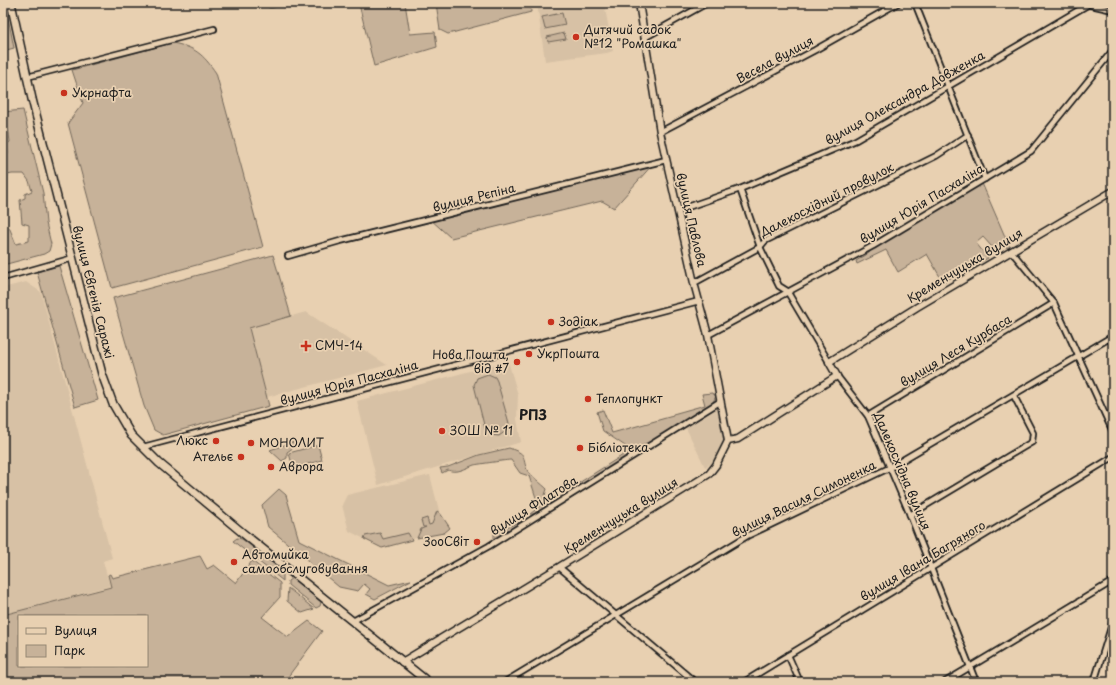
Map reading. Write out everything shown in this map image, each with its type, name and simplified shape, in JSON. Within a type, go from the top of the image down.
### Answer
[{"type":"main road","name":"вулиця Євгенія Саражі","points":[[11,3],[27,78],[102,374],[113,404],[131,435],[160,463],[244,534],[428,682]]},
{"type":"street","name":"вулиця Павлова","points":[[639,3],[660,132],[679,210],[694,283],[708,335],[728,441]]},
{"type":"street","points":[[644,38],[707,3]]},
{"type":"street","name":"Весела вулиця","points":[[660,132],[815,50],[898,3]]},
{"type":"street","points":[[915,3],[985,179]]},
{"type":"street","points":[[1082,3],[1113,10]]},
{"type":"street","name":"вулиця Олександра Довженка","points":[[679,210],[740,189],[834,151],[949,87],[1089,4]]},
{"type":"street","points":[[27,78],[214,29]]},
{"type":"street","name":"вулиця Юрія Пасхаліна","points":[[708,335],[787,291],[874,246],[1031,151],[1113,50]]},
{"type":"street","name":"Далекосхідний провулок","points":[[694,283],[760,246],[765,241],[936,156],[968,135]]},
{"type":"street","name":"вулиця Рєпіна","points":[[288,256],[340,241],[666,160]]},
{"type":"street","name":"Далекосхідна вулиця","points":[[740,189],[760,246],[779,286],[787,291],[837,376],[868,416],[910,515],[976,682]]},
{"type":"street","name":"Кременчуцька вулиця","points":[[829,362],[916,307],[1012,252],[1113,191]]},
{"type":"street","points":[[1012,252],[1054,303],[1080,356],[1113,432]]},
{"type":"street","points":[[3,278],[73,258]]},
{"type":"street","name":"вулиця Юрія Пасхаліна","points":[[143,447],[699,301]]},
{"type":"street","name":"вулиця Леся Курбаса","points":[[868,416],[1054,303]]},
{"type":"street","name":"вулиця Василя Симоненка","points":[[505,682],[747,536],[889,468],[1014,396],[1113,336]]},
{"type":"street","points":[[728,441],[738,439],[837,376]]},
{"type":"street","points":[[910,515],[1032,442],[1033,433],[1014,396]]},
{"type":"street","name":"вулиця Філатова","points":[[353,621],[489,546],[721,401]]},
{"type":"street","name":"Кременчуцька вулиця","points":[[402,662],[709,474],[716,465],[728,441]]},
{"type":"street","name":"вулиця Івана Багряного","points":[[744,682],[1113,457]]},
{"type":"street","points":[[559,567],[615,616],[695,682]]},
{"type":"street","points":[[945,682],[971,668],[1113,581]]},
{"type":"street","points":[[1094,682],[1113,621]]},
{"type":"street","points":[[788,655],[800,682]]},
{"type":"shaded area","name":"Дитячий садок №12 \"Ромашка\"","points":[[537,3],[604,3],[613,51],[545,61]]},
{"type":"shaded area","points":[[26,282],[41,292],[112,558],[103,561],[110,586],[3,615],[3,288]]},
{"type":"shaded area","name":"СМЧ-14","points":[[306,312],[387,365],[267,397],[249,328]]},
{"type":"shaded area","name":"ЗОШ № 11","points":[[508,361],[518,395],[517,419],[521,442],[378,485],[357,401]]},
{"type":"shaded area","points":[[717,409],[724,433],[724,440],[721,452],[715,461],[705,467],[686,428]]},
{"type":"shaded area","points":[[430,475],[444,530],[382,548],[349,531],[342,505],[347,495]]},
{"type":"green space","points":[[3,3],[5,3],[14,48],[3,51]]},
{"type":"green space","points":[[405,3],[410,34],[435,32],[437,47],[374,66],[359,4]]},
{"type":"green space","points":[[436,3],[530,3],[531,12],[448,34],[440,30]]},
{"type":"green space","points":[[562,13],[565,25],[545,29],[542,17]]},
{"type":"green space","points":[[564,33],[566,39],[548,42],[547,37]]},
{"type":"green space","points":[[172,43],[198,52],[216,73],[263,247],[112,288],[68,123],[83,103],[72,70]]},
{"type":"green space","points":[[23,110],[43,193],[46,223],[51,244],[49,251],[44,254],[3,265],[3,229],[9,227],[16,244],[29,241],[29,225],[22,223],[20,200],[25,198],[25,194],[32,191],[29,181],[24,174],[3,176],[3,156],[8,154],[7,144],[10,142],[3,112]]},
{"type":"green space","points":[[653,164],[614,208],[602,201],[451,238],[430,219]]},
{"type":"green space","points":[[981,181],[1010,248],[997,245],[992,247],[983,237],[976,243],[988,258],[943,282],[927,254],[898,272],[886,250],[857,264],[856,261],[869,253],[873,246]]},
{"type":"green space","points":[[273,255],[291,316],[249,328],[269,406],[163,435],[154,430],[144,406],[113,298]]},
{"type":"green space","points":[[59,266],[98,400],[75,407],[37,272]]},
{"type":"green space","points":[[488,374],[495,377],[497,381],[509,423],[506,431],[499,436],[490,435],[485,429],[474,385],[477,378]]},
{"type":"green space","points":[[712,393],[716,396],[712,404],[579,488],[574,486],[631,450],[603,431],[597,412],[603,410],[612,433],[673,416],[673,414],[705,405],[702,394]]},
{"type":"green space","points":[[293,442],[300,443],[287,452],[287,458],[282,461],[270,450]]},
{"type":"green space","points":[[318,445],[322,460],[293,468],[289,453]]},
{"type":"green space","points":[[509,448],[519,452],[523,456],[528,472],[547,489],[544,510],[536,514],[530,514],[539,507],[529,476],[520,473],[511,460],[474,465],[458,471],[448,470],[442,473],[440,468],[448,467],[479,455]]},
{"type":"green space","points":[[279,489],[286,495],[299,540],[389,585],[411,580],[375,599],[366,594],[370,589],[364,584],[358,591],[339,587],[268,527],[262,505]]},
{"type":"green space","points":[[437,511],[450,528],[444,533],[417,538],[421,529],[426,527],[423,527],[421,520],[427,518],[429,525],[432,524]]},
{"type":"green space","points":[[521,514],[525,521],[494,539],[494,532],[522,521]]},
{"type":"green space","points":[[380,533],[383,539],[408,533],[412,540],[382,548],[364,539],[365,536]]},
{"type":"green space","points":[[237,538],[242,539],[283,571],[283,581],[233,541]]},
{"type":"green space","points":[[200,556],[207,569],[214,565],[236,583],[252,561],[280,583],[280,597],[262,617],[288,637],[309,621],[322,631],[284,682],[3,682],[3,615],[111,587],[108,575],[110,574],[112,578]]},
{"type":"green space","points":[[292,578],[321,602],[320,606],[316,608],[288,585],[288,581]]},
{"type":"green space","points":[[288,588],[314,609],[302,613],[287,601]]},
{"type":"place","name":"Дитячий садок №12 \"Ромашка\"","points":[[576,37]]},
{"type":"place","name":"Укрнафта","points":[[64,93]]},
{"type":"place","name":"Зодіак","points":[[551,322]]},
{"type":"place","name":"СМЧ-14","points":[[306,346]]},
{"type":"place","name":"УкрПошта","points":[[529,354]]},
{"type":"place","name":"Нова Пошта, від #7","points":[[517,362]]},
{"type":"place","name":"Теплопункт","points":[[588,399]]},
{"type":"place","name":"ЗОШ № 11","points":[[442,431]]},
{"type":"place","name":"Люкс","points":[[216,441]]},
{"type":"place","name":"МОНОЛИТ","points":[[251,443]]},
{"type":"place","name":"Бібліотека","points":[[580,448]]},
{"type":"place","name":"Ательє","points":[[241,457]]},
{"type":"place","name":"Аврора","points":[[271,467]]},
{"type":"place","name":"ЗооСвiт","points":[[477,542]]},
{"type":"place","name":"Автомийка самообслуговування","points":[[234,562]]},
{"type":"district","name":"РПЗ","points":[[533,415]]}]
